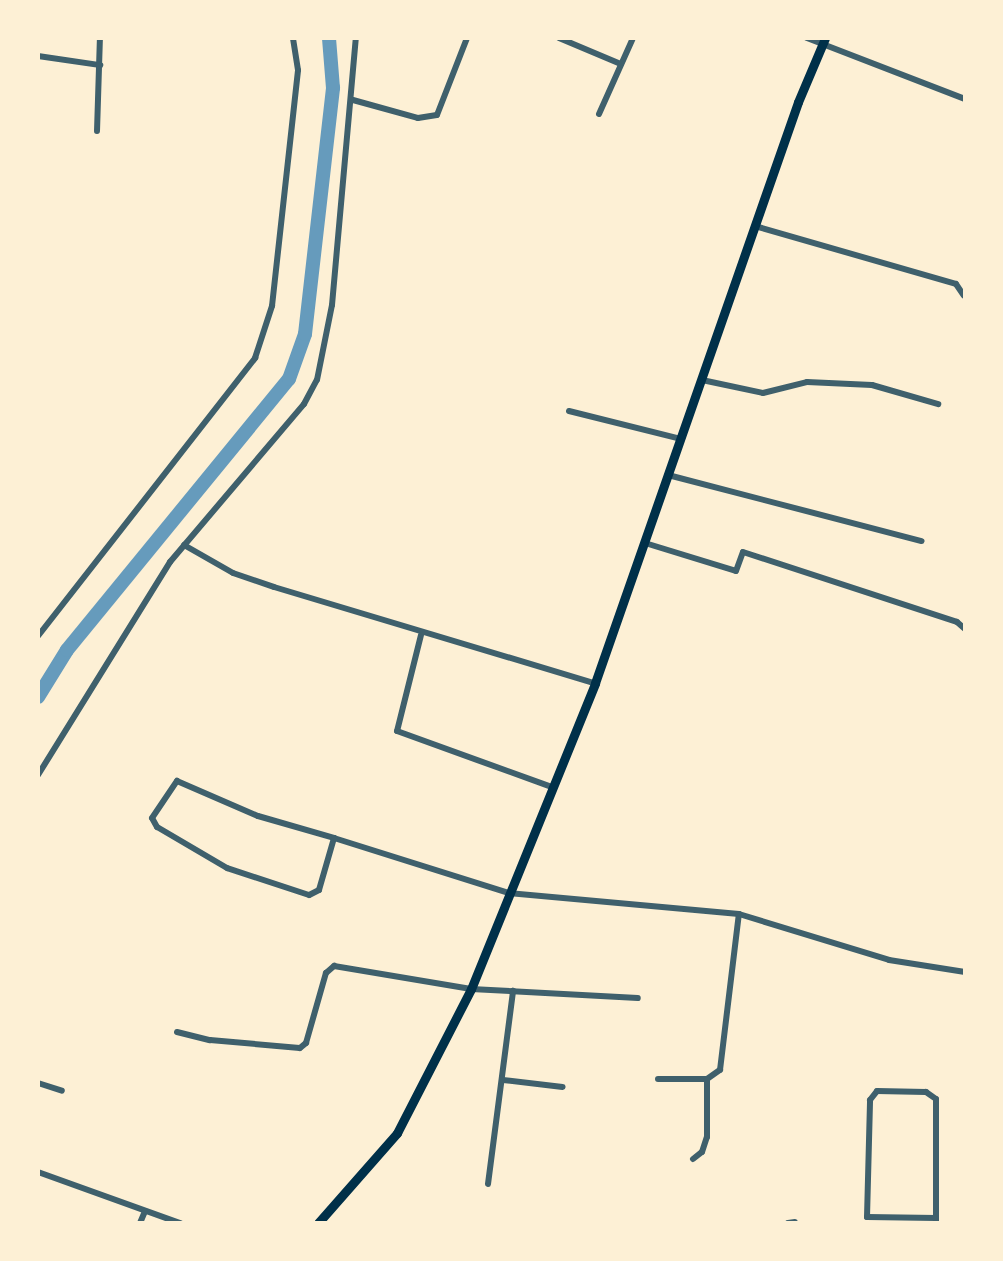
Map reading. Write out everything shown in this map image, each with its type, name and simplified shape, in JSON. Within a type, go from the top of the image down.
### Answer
[{"type":"main road","points":[[318,1223],[397,1133],[471,989],[595,683],[755,226],[824,42]]},
{"type":"street","points":[[97,131],[100,38]]},
{"type":"street","points":[[38,636],[231,391],[261,344],[272,306],[298,70],[293,38]]},
{"type":"street","points":[[38,775],[184,545],[304,404],[317,380],[332,305],[353,100],[356,38]]},
{"type":"street","points":[[353,100],[432,117],[443,106],[467,38]]},
{"type":"street","points":[[559,38],[621,64]]},
{"type":"street","points":[[599,114],[633,38]]},
{"type":"street","points":[[807,38],[965,99]]},
{"type":"street","points":[[38,56],[100,65]]},
{"type":"street","points":[[755,226],[956,284],[964,296]]},
{"type":"street","points":[[702,380],[763,393],[807,382],[872,385],[938,404]]},
{"type":"street","points":[[569,411],[681,439]]},
{"type":"street","points":[[668,475],[922,541]]},
{"type":"street","points":[[645,543],[736,571],[743,552],[957,622],[965,629]]},
{"type":"street","points":[[184,545],[233,573],[345,605],[421,635],[595,683]]},
{"type":"street","points":[[421,635],[397,731],[552,787]]},
{"type":"street","points":[[334,838],[319,890],[309,895],[227,868],[157,827],[153,813],[177,781],[258,816],[334,838],[508,893],[739,914],[889,960],[965,972]]},
{"type":"street","points":[[658,1079],[707,1079],[720,1070],[739,914]]},
{"type":"street","points":[[177,1032],[210,1040],[300,1048],[306,1043],[326,973],[334,966],[471,989],[638,998]]},
{"type":"street","points":[[488,1184],[513,991]]},
{"type":"street","points":[[693,1159],[707,1137],[707,1079]]},
{"type":"street","points":[[503,1080],[563,1087]]},
{"type":"street","points":[[38,1083],[62,1091]]},
{"type":"street","points":[[877,1091],[926,1092],[936,1099],[936,1221],[867,1217],[870,1100],[877,1091]]},
{"type":"street","points":[[38,1172],[180,1223]]},
{"type":"street","points":[[140,1223],[145,1211]]},
{"type":"street","points":[[788,1223],[795,1222]]},
{"type":"waterway","points":[[38,697],[67,650],[289,379],[305,334],[333,88],[329,38]]}]
